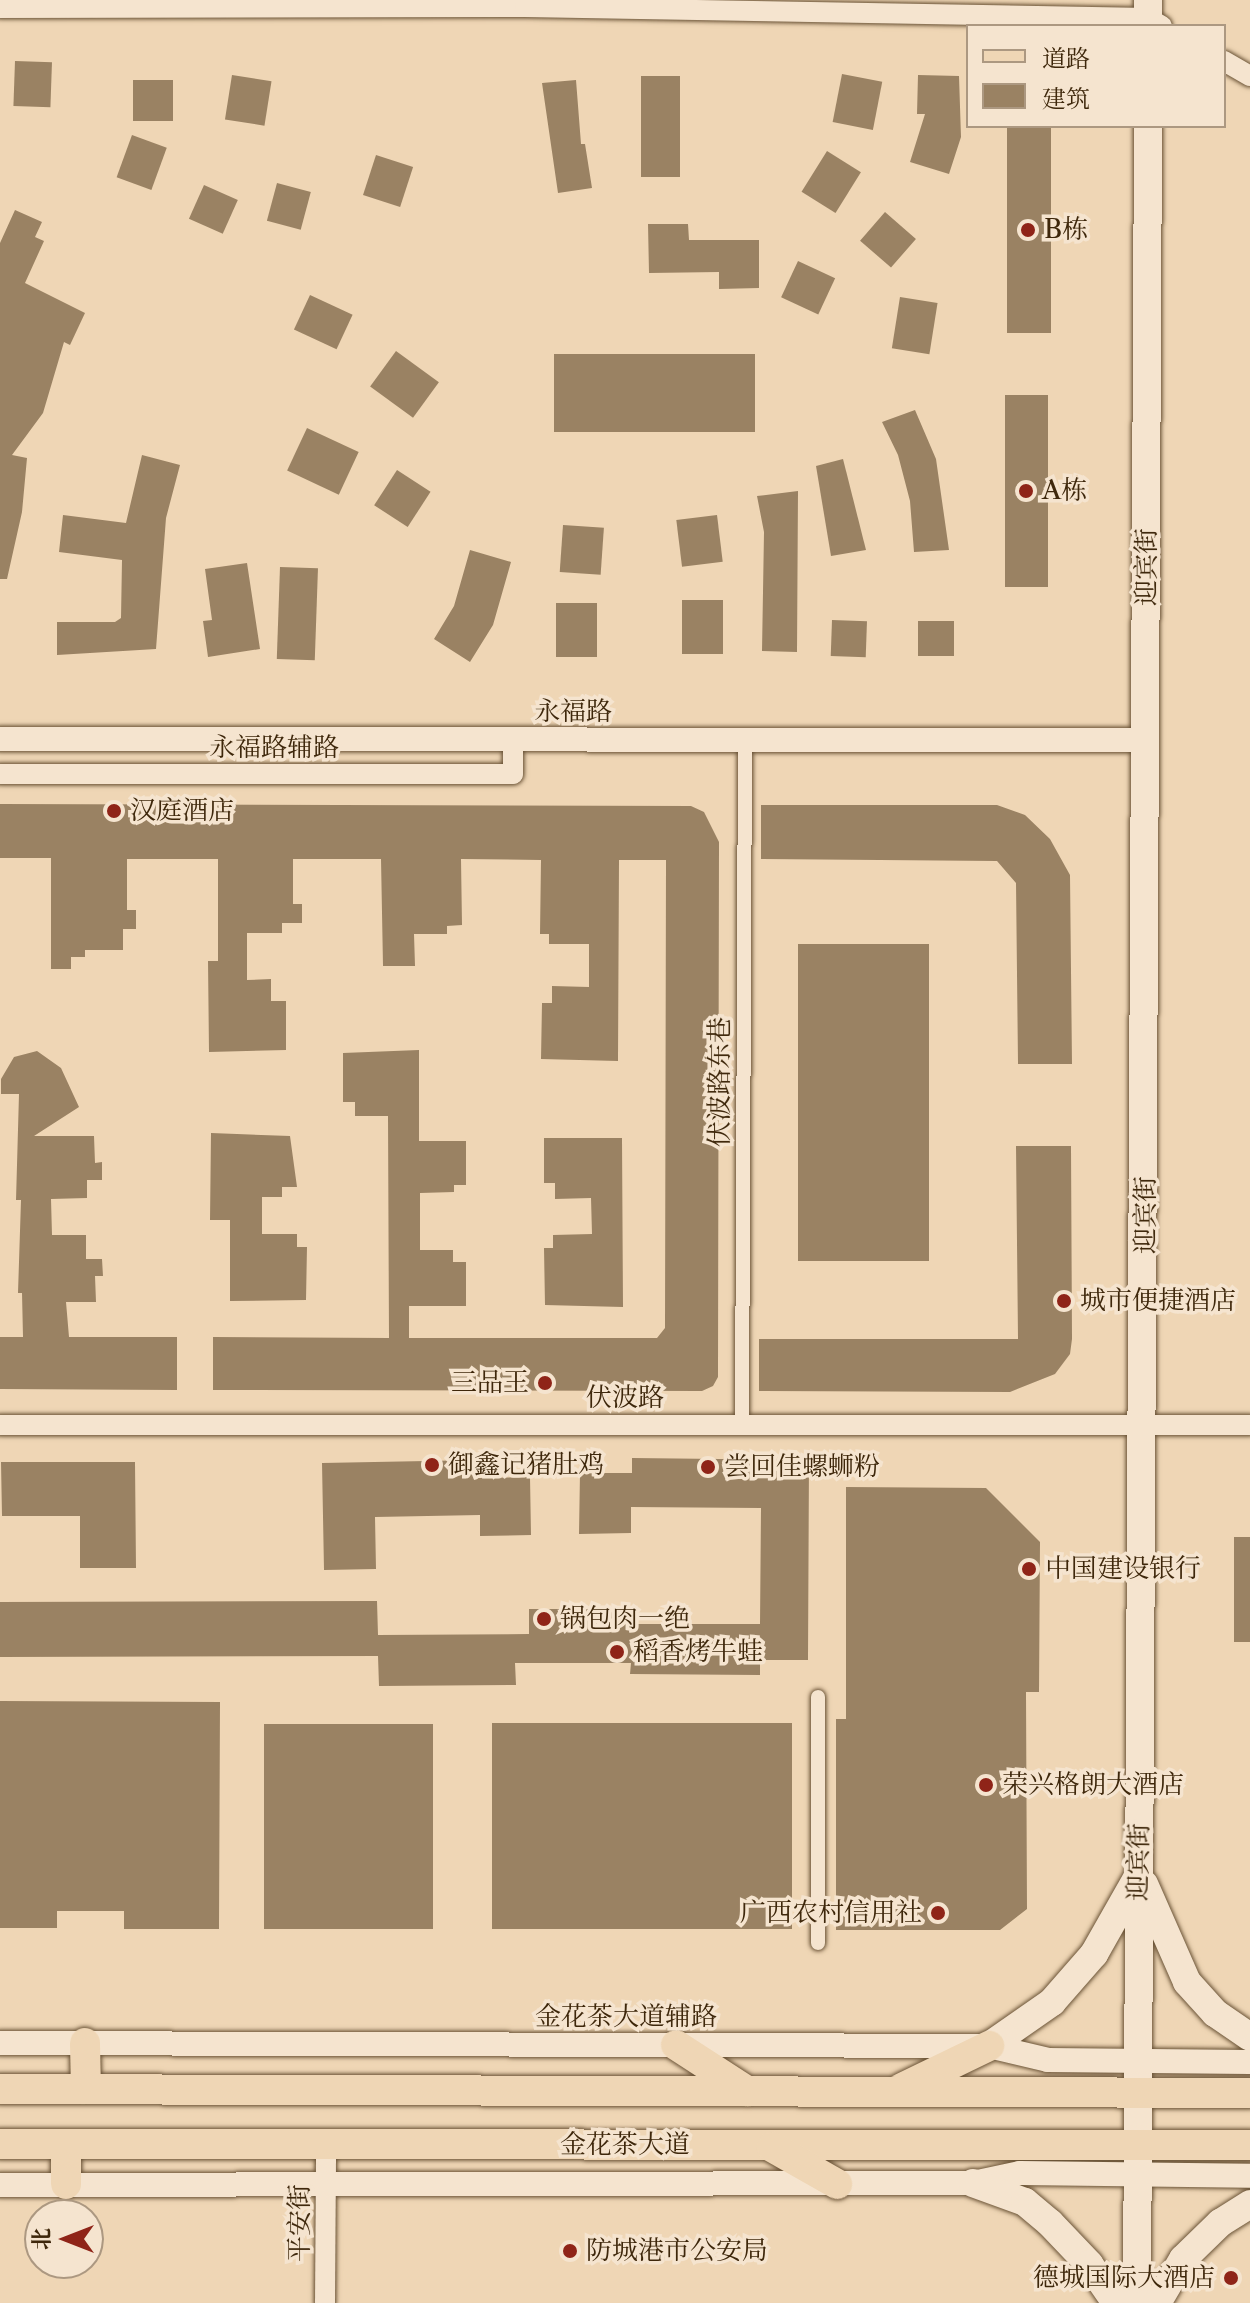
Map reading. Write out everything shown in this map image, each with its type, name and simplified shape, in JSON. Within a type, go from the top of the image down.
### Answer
[{"type":"main road","name":"迎宾街","points":[[1137,2303],[1145,1425],[1148,128]]},
{"type":"main road","points":[[1139,1874],[1187,1982],[1215,2013],[1250,2037]]},
{"type":"main road","points":[[893,2092],[989,2046],[1052,2002],[1094,1954],[1139,1874]]},
{"type":"main road","points":[[85,2043],[86,2089]]},
{"type":"main road","points":[[676,2045],[747,2091]]},
{"type":"main road","name":"金花茶大道","points":[[0,2089],[1250,2093]]},
{"type":"main road","name":"金花茶大道","points":[[0,2144],[771,2146],[1137,2160],[1250,2145]]},
{"type":"main road","points":[[66,2144],[66,2184]]},
{"type":"main road","points":[[771,2146],[837,2184]]},
{"type":"main road","points":[[973,2183],[1025,2202],[1089,2264],[1116,2303]]},
{"type":"main road","points":[[1157,2303],[1183,2259],[1220,2223],[1250,2204]]},
{"type":"street","points":[[0,8],[525,4],[1152,17]]},
{"type":"street","points":[[1226,62],[1250,76]]},
{"type":"street","name":"永福路","points":[[0,739],[1147,740]]},
{"type":"street","name":"永福路辅路","points":[[0,774],[513,774],[513,740]]},
{"type":"street","name":"伏波路东巷","points":[[742,1424],[745,740]]},
{"type":"street","name":"伏波路","points":[[0,1425],[1250,1425]]},
{"type":"street","points":[[818,1697],[818,1943]]},
{"type":"street","name":"金花茶大道辅路","points":[[0,2043],[989,2046],[1048,2060],[1250,2062]]},
{"type":"street","name":"平安街","points":[[325,2303],[326,2144]]},
{"type":"street","points":[[0,2185],[973,2183],[1020,2173],[1137,2160],[1250,2176]]},
{"type":"building","points":[[15,61],[52,62],[50,107],[13,106]]},
{"type":"building","points":[[842,74],[882,82],[873,130],[833,122]]},
{"type":"building","points":[[232,75],[272,81],[264,126],[225,119]]},
{"type":"building","points":[[918,75],[959,76],[961,137],[949,174],[910,162],[925,114],[917,114]]},
{"type":"building","points":[[641,76],[680,76],[680,177],[641,177]]},
{"type":"building","points":[[133,80],[173,80],[173,121],[133,121]]},
{"type":"building","points":[[576,80],[581,144],[585,144],[592,188],[558,193],[542,83]]},
{"type":"building","name":"B栋","points":[[1007,128],[1051,128],[1051,333],[1007,333]]},
{"type":"building","points":[[132,135],[167,148],[151,190],[117,177]]},
{"type":"building","points":[[827,151],[861,172],[835,213],[802,192]]},
{"type":"building","points":[[376,155],[413,167],[400,207],[363,195]]},
{"type":"building","points":[[277,183],[311,192],[301,230],[267,221]]},
{"type":"building","points":[[204,185],[238,200],[223,234],[189,219]]},
{"type":"building","points":[[15,210],[42,222],[35,237],[44,241],[25,283],[85,313],[70,345],[64,342],[43,413],[12,455],[27,458],[22,512],[7,579],[0,579],[0,243]]},
{"type":"building","points":[[885,212],[916,239],[891,268],[860,241]]},
{"type":"building","points":[[648,224],[688,224],[689,240],[759,240],[759,288],[719,289],[719,272],[649,273]]},
{"type":"building","points":[[798,261],[835,278],[818,315],[781,297]]},
{"type":"building","points":[[310,295],[353,315],[337,349],[294,329]]},
{"type":"building","points":[[900,297],[938,303],[929,354],[892,348]]},
{"type":"building","points":[[396,351],[439,382],[413,418],[370,387]]},
{"type":"building","points":[[554,354],[755,354],[755,432],[554,432]]},
{"type":"building","name":"A栋","points":[[1005,395],[1048,395],[1048,587],[1005,587]]},
{"type":"building","points":[[915,410],[936,459],[949,550],[914,552],[910,501],[898,455],[882,422]]},
{"type":"building","points":[[307,428],[359,452],[339,495],[287,471]]},
{"type":"building","points":[[142,455],[180,465],[166,518],[156,649],[57,655],[57,622],[115,622],[121,618],[122,560],[59,552],[63,515],[126,523]]},
{"type":"building","points":[[843,459],[866,550],[831,556],[816,466]]},
{"type":"building","points":[[397,470],[431,492],[408,527],[374,505]]},
{"type":"building","points":[[798,491],[797,652],[762,651],[764,532],[757,496]]},
{"type":"building","points":[[717,515],[723,562],[682,567],[676,520]]},
{"type":"building","points":[[563,525],[604,528],[601,575],[560,572]]},
{"type":"building","points":[[470,550],[511,562],[493,625],[470,662],[434,639],[454,606]]},
{"type":"building","points":[[247,563],[260,649],[208,657],[203,621],[212,620],[205,569]]},
{"type":"building","points":[[280,567],[318,568],[315,660],[277,659]]},
{"type":"building","points":[[682,600],[723,600],[723,654],[682,654]]},
{"type":"building","points":[[556,603],[597,603],[597,657],[556,657]]},
{"type":"building","points":[[832,620],[867,621],[866,657],[831,656]]},
{"type":"building","points":[[918,621],[954,621],[954,656],[918,656]]},
{"type":"building","points":[[0,804],[691,806],[704,812],[719,842],[718,1377],[713,1386],[702,1391],[213,1390],[213,1337],[389,1338],[388,1116],[355,1116],[355,1102],[343,1102],[343,1053],[419,1050],[419,1141],[466,1141],[466,1185],[454,1185],[454,1192],[420,1193],[420,1250],[453,1250],[453,1262],[466,1262],[466,1306],[409,1306],[409,1338],[657,1338],[665,1328],[666,860],[619,860],[618,1061],[541,1059],[542,1003],[552,1003],[552,986],[589,987],[589,944],[549,944],[549,934],[540,934],[541,860],[461,859],[462,925],[447,926],[447,934],[414,934],[415,966],[383,966],[381,859],[293,859],[293,904],[302,904],[302,923],[282,923],[282,933],[247,933],[247,980],[271,979],[271,1001],[286,1001],[286,1050],[209,1052],[208,961],[218,961],[218,859],[127,859],[127,910],[136,910],[136,929],[123,929],[123,950],[85,950],[85,957],[71,957],[71,969],[51,969],[51,858],[0,858]]},
{"type":"building","points":[[761,805],[997,805],[1025,815],[1050,839],[1070,875],[1072,1064],[1018,1064],[1016,883],[997,861],[761,859]]},
{"type":"building","points":[[798,944],[929,944],[929,1261],[798,1261]]},
{"type":"building","points":[[37,1051],[61,1068],[79,1107],[34,1136],[94,1136],[95,1163],[102,1162],[102,1180],[87,1180],[87,1198],[51,1199],[52,1235],[86,1235],[86,1259],[102,1259],[103,1276],[95,1276],[96,1302],[66,1302],[69,1337],[177,1337],[177,1390],[0,1389],[0,1337],[23,1337],[22,1293],[18,1293],[21,1200],[16,1200],[19,1094],[1,1094],[1,1079],[14,1057]]},
{"type":"building","points":[[211,1133],[290,1136],[297,1187],[282,1187],[282,1197],[262,1197],[262,1234],[297,1234],[297,1247],[307,1247],[306,1300],[230,1301],[230,1220],[210,1220]]},
{"type":"building","points":[[544,1138],[622,1138],[623,1307],[545,1305],[544,1248],[553,1248],[553,1235],[592,1234],[591,1198],[555,1199],[555,1183],[544,1183]]},
{"type":"building","points":[[1016,1146],[1071,1146],[1072,1339],[1070,1354],[1055,1374],[1010,1392],[759,1391],[759,1339],[1018,1339]]},
{"type":"building","points":[[632,1458],[809,1460],[808,1660],[760,1660],[760,1675],[630,1674],[631,1663],[515,1663],[516,1685],[379,1686],[378,1656],[0,1657],[0,1602],[377,1601],[378,1635],[529,1634],[529,1609],[631,1609],[631,1624],[760,1624],[761,1508],[631,1507],[631,1533],[579,1534],[580,1473],[632,1473]]},
{"type":"building","points":[[479,1460],[479,1478],[530,1477],[531,1535],[480,1536],[480,1515],[375,1517],[376,1569],[324,1570],[322,1463]]},
{"type":"building","points":[[1,1462],[135,1462],[136,1568],[80,1568],[80,1516],[2,1516]]},
{"type":"building","points":[[846,1487],[986,1488],[1040,1542],[1039,1692],[1026,1692],[1027,1909],[1000,1930],[836,1930],[836,1719],[846,1719]]},
{"type":"building","points":[[1234,1537],[1250,1537],[1250,1642],[1234,1642]]},
{"type":"building","points":[[0,1701],[220,1702],[219,1929],[124,1929],[124,1911],[57,1911],[57,1928],[0,1928]]},
{"type":"building","points":[[492,1723],[792,1723],[792,1929],[492,1929]]},
{"type":"building","points":[[264,1724],[433,1724],[433,1929],[264,1929]]},
{"type":"place","name":"B栋","points":[[1028,230]]},
{"type":"place","name":"A栋","points":[[1026,491]]},
{"type":"place","name":"汉庭酒店","points":[[114,811]]},
{"type":"place","name":"城市便捷酒店","points":[[1064,1301]]},
{"type":"place","name":"三品王","points":[[545,1383]]},
{"type":"place","name":"御鑫记猪肚鸡","points":[[432,1465]]},
{"type":"place","name":"尝回佳螺蛳粉","points":[[708,1467]]},
{"type":"place","name":"中国建设银行","points":[[1029,1569]]},
{"type":"place","name":"锅包肉一绝","points":[[544,1619]]},
{"type":"place","name":"稻香烤牛蛙","points":[[617,1652]]},
{"type":"place","name":"荣兴格朗大酒店","points":[[986,1785]]},
{"type":"place","name":"广西农村信用社","points":[[938,1913]]},
{"type":"place","name":"防城港市公安局","points":[[570,2251]]},
{"type":"place","name":"德城国际大酒店","points":[[1231,2278]]}]
